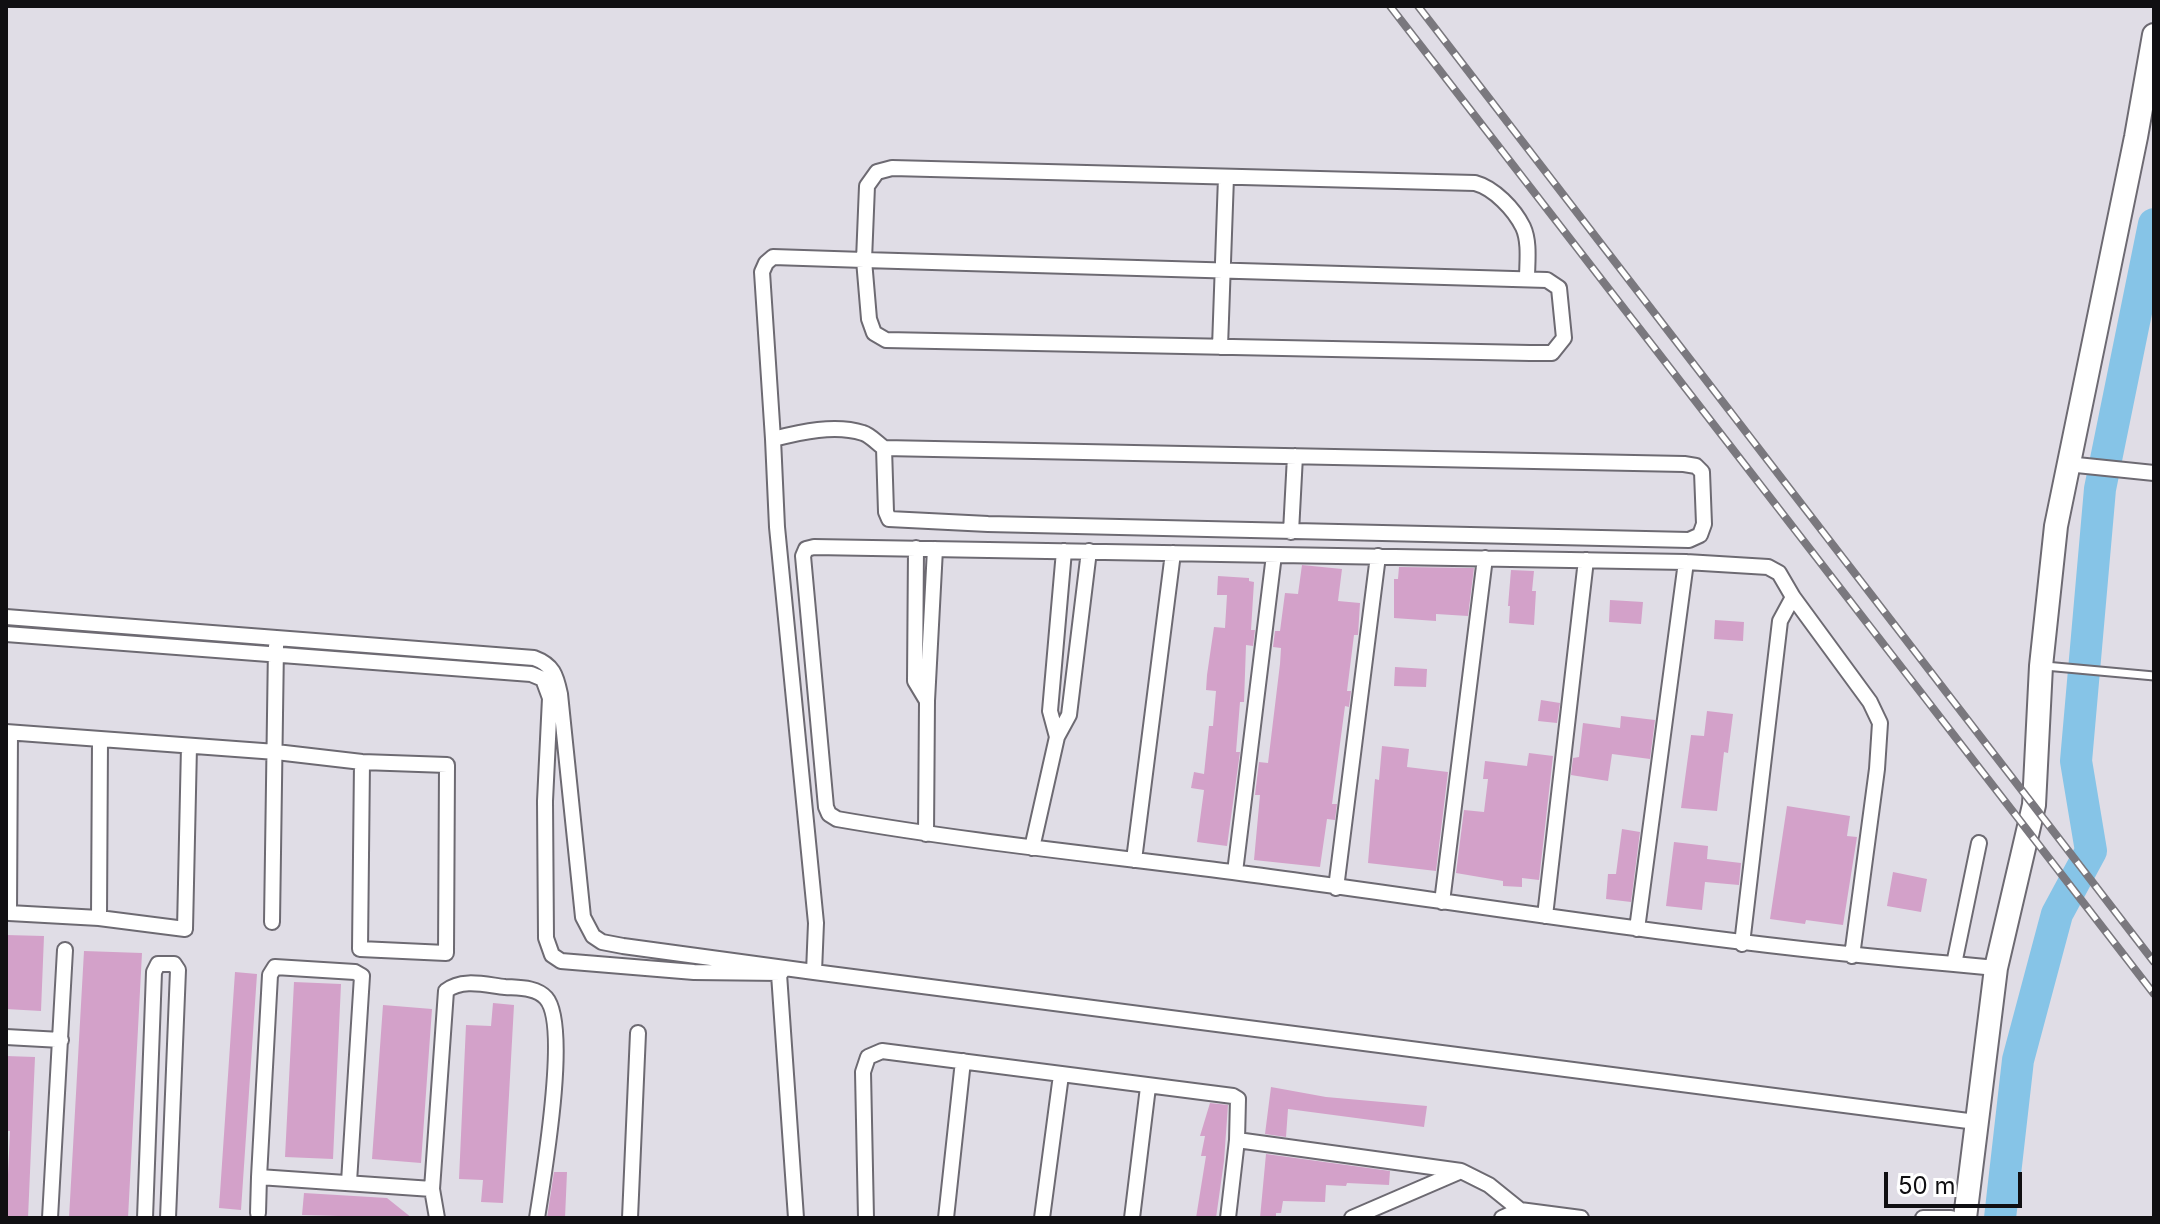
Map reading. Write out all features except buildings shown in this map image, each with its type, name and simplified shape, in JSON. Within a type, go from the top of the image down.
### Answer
[{"type":"street","points":[[1965,1218],[1992,968],[2034,805],[2048,666],[2056,526],[2078,466],[2154,35]]},
{"type":"street","points":[[814,972],[816,923],[777,527],[762,272],[766,263],[773,257],[864,260],[1527,279],[1547,280],[1559,288],[1564,338],[1552,353],[886,340],[874,333],[869,319],[864,260],[867,186],[877,172],[892,168],[1475,183],[1485,186],[1504,203],[1523,227],[1528,249],[1527,279]]},
{"type":"street","points":[[1220,347],[1226,177]]},
{"type":"street","points":[[773,439],[801,432],[836,430],[865,433],[884,448],[1684,464],[1696,466],[1702,472],[1704,524],[1700,535],[1689,540],[1291,532],[889,519],[886,512],[884,448]]},
{"type":"street","points":[[1291,532],[1295,456]]},
{"type":"street","points":[[2078,466],[2154,473]]},
{"type":"street","points":[[1852,956],[1877,769],[1880,723],[1870,702],[1779,573],[1768,567],[1686,562],[916,548],[814,547],[806,549],[803,556],[826,807],[829,814],[837,819],[926,834],[1235,872],[1742,944],[1852,956],[1992,968]]},
{"type":"street","points":[[916,548],[915,681],[927,701]]},
{"type":"street","points":[[926,834],[927,701],[935,549]]},
{"type":"street","points":[[1057,737],[1050,711],[1064,551]]},
{"type":"street","points":[[1032,848],[1057,737],[1069,715],[1089,551]]},
{"type":"street","points":[[1134,860],[1173,553]]},
{"type":"street","points":[[1235,872],[1274,555]]},
{"type":"street","points":[[1336,888],[1378,556]]},
{"type":"street","points":[[1442,902],[1485,558]]},
{"type":"street","points":[[1545,916],[1586,560]]},
{"type":"street","points":[[1637,929],[1686,562]]},
{"type":"street","points":[[1742,944],[1780,621],[1793,597]]},
{"type":"street","points":[[6,617],[543,661],[557,677],[583,917],[593,936],[602,942],[623,946],[786,972]]},
{"type":"street","points":[[6,634],[531,674],[543,679],[550,698],[545,801],[546,938],[552,955],[561,961],[664,970],[814,972],[1976,1122]]},
{"type":"street","points":[[272,922],[276,637]]},
{"type":"street","points":[[189,746],[185,929],[99,918],[9,913],[8,733],[276,752],[362,762],[447,765],[446,953],[360,949],[362,762]]},
{"type":"street","points":[[99,918],[100,740]]},
{"type":"street","points":[[1954,964],[1979,843]]},
{"type":"street","points":[[50,1218],[65,950]]},
{"type":"street","points":[[145,1218],[154,972],[158,964],[174,964],[178,970],[168,1218]]},
{"type":"street","points":[[258,1213],[270,975],[275,967],[355,972],[362,976],[349,1182]]},
{"type":"street","points":[[786,972],[796,1218]]},
{"type":"street","points":[[437,1218],[432,1189],[446,991],[463,983],[524,988],[548,999],[554,1022],[555,1072],[537,1218]]},
{"type":"street","points":[[630,1218],[638,1033]]},
{"type":"street","points":[[6,1037],[61,1040]]},
{"type":"street","points":[[866,1218],[863,1072],[868,1057],[882,1051],[1233,1096],[1238,1099],[1237,1140],[1228,1218]]},
{"type":"street","points":[[946,1218],[963,1061]]},
{"type":"street","points":[[1042,1218],[1061,1075]]},
{"type":"street","points":[[1132,1218],[1148,1087]]},
{"type":"street","points":[[1237,1140],[1461,1171],[1489,1185],[1520,1214]]},
{"type":"street","points":[[1352,1218],[1461,1171]]},
{"type":"street","points":[[259,1177],[432,1189]]},
{"type":"street","points":[[1502,1218],[1520,1214],[1581,1218]]},
{"type":"street","points":[[1923,1218],[1946,1217]]},
{"type":"lane","points":[[2048,666],[2154,676]]},
{"type":"waterway","points":[[2000,1218],[2018,1060],[2057,914],[2091,851],[2076,761],[2100,489],[2154,224]]},
{"type":"railway","points":[[1390,6],[2154,994]]},
{"type":"railway","points":[[1418,6],[2154,962]]}]
